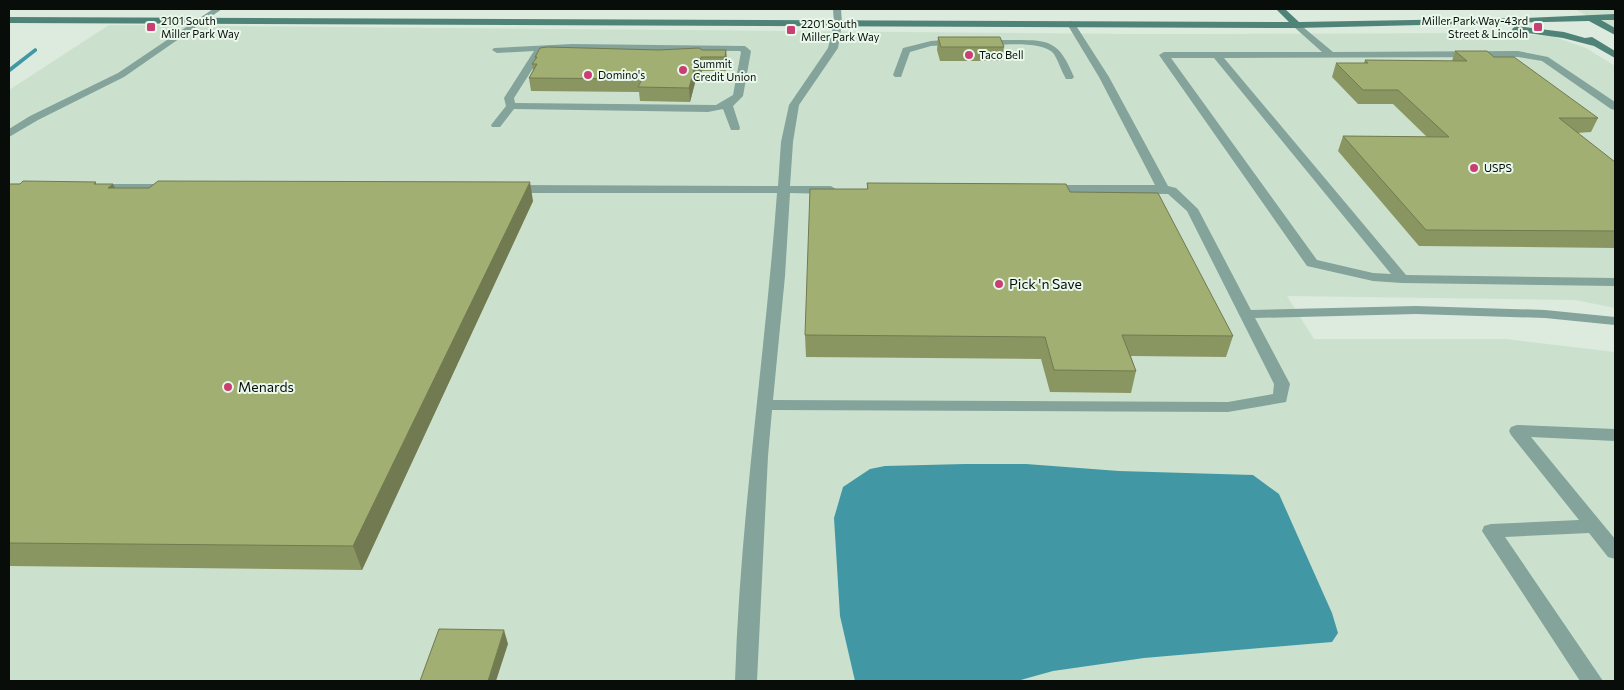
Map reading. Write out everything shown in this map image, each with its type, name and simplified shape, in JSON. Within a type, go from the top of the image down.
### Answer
[{"type":"main road","points":[[1280,9],[1297,25]]},
{"type":"main road","points":[[1538,9],[1615,55]]},
{"type":"main road","points":[[1575,9],[1615,32]]},
{"type":"main road","points":[[9,20],[201,22],[837,16],[1071,24],[1297,25],[1615,17]]},
{"type":"main road","points":[[1419,23],[1548,32],[1597,44]]},
{"type":"lane","points":[[9,134],[34,118],[121,75],[218,9]]},
{"type":"lane","points":[[746,681],[759,456],[787,142],[794,105],[833,48],[837,16]]},
{"type":"lane","points":[[1071,24],[1104,78],[1163,189]]},
{"type":"lane","points":[[1297,25],[1330,54]]},
{"type":"lane","points":[[898,75],[906,50],[916,45],[934,42],[1025,43],[1040,44],[1053,48],[1059,55],[1069,77]]},
{"type":"lane","points":[[497,50],[572,47],[742,48],[746,51],[738,96],[735,101],[708,109],[511,106]]},
{"type":"lane","points":[[511,106],[508,102],[509,98],[541,48]]},
{"type":"lane","points":[[1615,107],[1544,59],[1518,54],[1164,54],[1312,263],[1373,277],[1402,279],[1615,282]]},
{"type":"lane","points":[[1216,54],[1402,279]]},
{"type":"lane","points":[[727,104],[735,128]]},
{"type":"lane","points":[[496,125],[511,106]]},
{"type":"lane","points":[[86,188],[184,188]]},
{"type":"lane","points":[[496,189],[840,190]]},
{"type":"lane","points":[[764,405],[1228,407],[1280,398],[1282,384],[1247,314],[1192,209],[1172,191],[1163,189],[1039,189]]},
{"type":"lane","points":[[1247,314],[1416,310],[1545,314],[1615,321]]},
{"type":"lane","points":[[1615,435],[1518,431],[1615,552]]},
{"type":"lane","points":[[1592,681],[1491,531],[1594,526]]},
{"type":"shaded area","points":[[1575,9],[1615,9],[1615,32],[1605,26]]},
{"type":"shaded area","points":[[109,25],[1138,34],[1500,33],[1552,36],[1586,48],[1615,66],[1615,308],[1575,300],[1287,296],[1314,339],[1506,339],[1615,352],[1615,681],[9,681],[9,90]]},
{"type":"water","points":[[1026,464],[1119,471],[1253,475],[1279,494],[1332,613],[1338,633],[1332,642],[1144,658],[1053,671],[1017,681],[855,681],[840,616],[834,518],[843,487],[870,469],[885,466]]},
{"type":"building","points":[[938,37],[1000,37],[1004,47],[941,47]]},
{"type":"building","points":[[540,48],[659,50],[699,48],[702,50],[726,50],[725,57],[701,57],[698,66],[695,66],[689,88],[638,87],[642,79],[529,78],[537,64],[532,64]]},
{"type":"building","name":"USPS","points":[[1455,51],[1487,51],[1494,57],[1514,57],[1598,118],[1559,118],[1615,162],[1615,231],[1426,230],[1343,136],[1449,137],[1398,90],[1363,90],[1336,63],[1368,63],[1365,60],[1467,61]]},
{"type":"building","name":"Menards","points":[[23,181],[113,184],[108,188],[149,188],[158,181],[530,182],[353,546],[9,543],[9,184],[20,184]]},
{"type":"building","name":"Pick 'n Save","points":[[867,183],[1066,184],[1070,192],[1158,193],[1233,336],[1122,335],[1136,371],[1054,370],[1045,337],[805,335],[810,189],[868,189]]},
{"type":"building","points":[[439,629],[504,630],[488,681],[420,681]]},
{"type":"waterway","points":[[9,71],[35,50]]},
{"type":"place","name":"2101 South Miller Park Way","points":[[151,27]]},
{"type":"place","name":"Miller Park Way-43rd Street & Lincoln","points":[[1538,27]]},
{"type":"place","name":"2201 South Miller Park Way","points":[[791,30]]},
{"type":"place","name":"Taco Bell","points":[[969,55]]},
{"type":"place","name":"Summit Credit Union","points":[[683,70]]},
{"type":"place","name":"Domino's","points":[[588,75]]},
{"type":"place","name":"USPS","points":[[1474,168]]},
{"type":"place","name":"Pick 'n Save","points":[[999,284]]},
{"type":"place","name":"Menards","points":[[228,387]]}]
